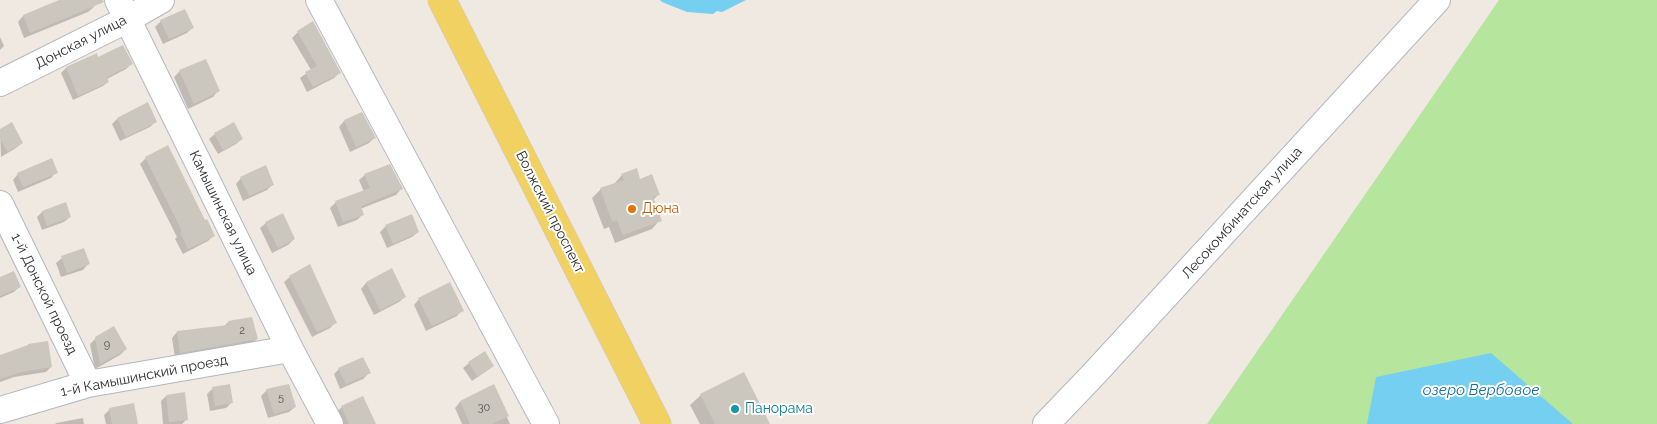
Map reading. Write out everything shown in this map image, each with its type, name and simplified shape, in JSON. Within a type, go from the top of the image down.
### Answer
[{"type":"main road","name":"Волжский проспект","points":[[442,0],[657,424]]},
{"type":"street","name":"Донская улица","points":[[0,83],[123,9],[161,0]]},
{"type":"street","points":[[319,0],[546,424]]},
{"type":"street","name":"Лесокомбинатская улица","points":[[1046,424],[1107,360],[1436,0]]},
{"type":"street","name":"Камышинская улица","points":[[123,9],[290,348],[330,424]]},
{"type":"street","name":"1-й Донской проезд","points":[[0,204],[88,384]]},
{"type":"street","name":"1-й Камышинский проезд","points":[[0,410],[88,384],[290,348]]},
{"type":"green space","points":[[1499,0],[1657,0],[1657,424],[1207,424]]},
{"type":"water","points":[[660,0],[746,0],[722,12],[717,11],[713,14],[687,12]]},
{"type":"water","name":"озеро Вербовое","points":[[1491,353],[1573,424],[1367,424],[1376,377]]},
{"type":"building","points":[[59,0],[103,0],[104,2],[30,33],[23,15]]},
{"type":"building","points":[[185,9],[194,28],[169,39],[160,20]]},
{"type":"building","points":[[313,21],[341,73],[313,87],[305,72],[317,66],[297,31]]},
{"type":"building","points":[[123,45],[133,64],[107,77],[109,82],[78,96],[66,67],[97,53],[98,57]]},
{"type":"building","points":[[206,59],[220,91],[194,104],[179,70]]},
{"type":"building","points":[[148,102],[157,122],[126,137],[117,118]]},
{"type":"building","points":[[362,112],[376,138],[356,147],[344,120]]},
{"type":"building","points":[[12,122],[23,143],[7,152],[0,138],[0,129]]},
{"type":"building","points":[[234,122],[243,139],[223,150],[214,133]]},
{"type":"building","points":[[168,145],[205,220],[207,219],[215,236],[188,249],[180,232],[182,231],[145,157]]},
{"type":"building","points":[[52,158],[58,173],[23,187],[17,173]]},
{"type":"building","points":[[390,164],[403,189],[361,206],[364,215],[343,222],[335,201],[370,188],[364,174]]},
{"type":"building","points":[[266,165],[274,185],[249,196],[240,177]]},
{"type":"building","name":"Дюна","points":[[637,168],[640,179],[652,174],[660,195],[653,197],[662,221],[623,235],[617,220],[612,222],[600,188],[624,180],[621,174]]},
{"type":"building","points":[[66,202],[71,217],[47,226],[42,211]]},
{"type":"building","points":[[283,213],[295,239],[278,248],[265,222]]},
{"type":"building","points":[[412,214],[419,232],[393,244],[385,225]]},
{"type":"building","points":[[84,248],[90,264],[67,273],[61,256]]},
{"type":"building","points":[[310,264],[337,323],[317,332],[289,276]]},
{"type":"building","points":[[392,268],[406,297],[380,310],[366,282]]},
{"type":"building","points":[[14,271],[21,287],[0,296],[0,277]]},
{"type":"building","points":[[450,282],[464,311],[432,326],[418,298]]},
{"type":"building","points":[[252,317],[258,339],[180,353],[177,331],[228,325],[228,321]]},
{"type":"building","points":[[114,326],[127,349],[100,364],[95,337]]},
{"type":"building","points":[[48,341],[52,367],[21,372],[0,379],[0,355],[28,344]]},
{"type":"building","points":[[485,351],[494,366],[478,377],[468,362]]},
{"type":"building","points":[[363,357],[371,373],[346,384],[338,368]]},
{"type":"building","name":"Панорама","points":[[744,372],[770,424],[715,424],[700,394]]},
{"type":"building","points":[[230,384],[233,403],[215,406],[212,387]]},
{"type":"building","points":[[289,384],[296,407],[274,414],[266,389]]},
{"type":"building","points":[[494,384],[509,416],[492,424],[470,424],[460,401]]},
{"type":"building","points":[[185,392],[188,420],[169,422],[166,395]]},
{"type":"building","points":[[363,396],[376,424],[349,424],[341,406]]},
{"type":"building","points":[[134,403],[138,424],[112,424],[109,408]]},
{"type":"place","name":"Дюна","points":[[632,209]]},
{"type":"place","name":"Панорама","points":[[735,409]]}]
